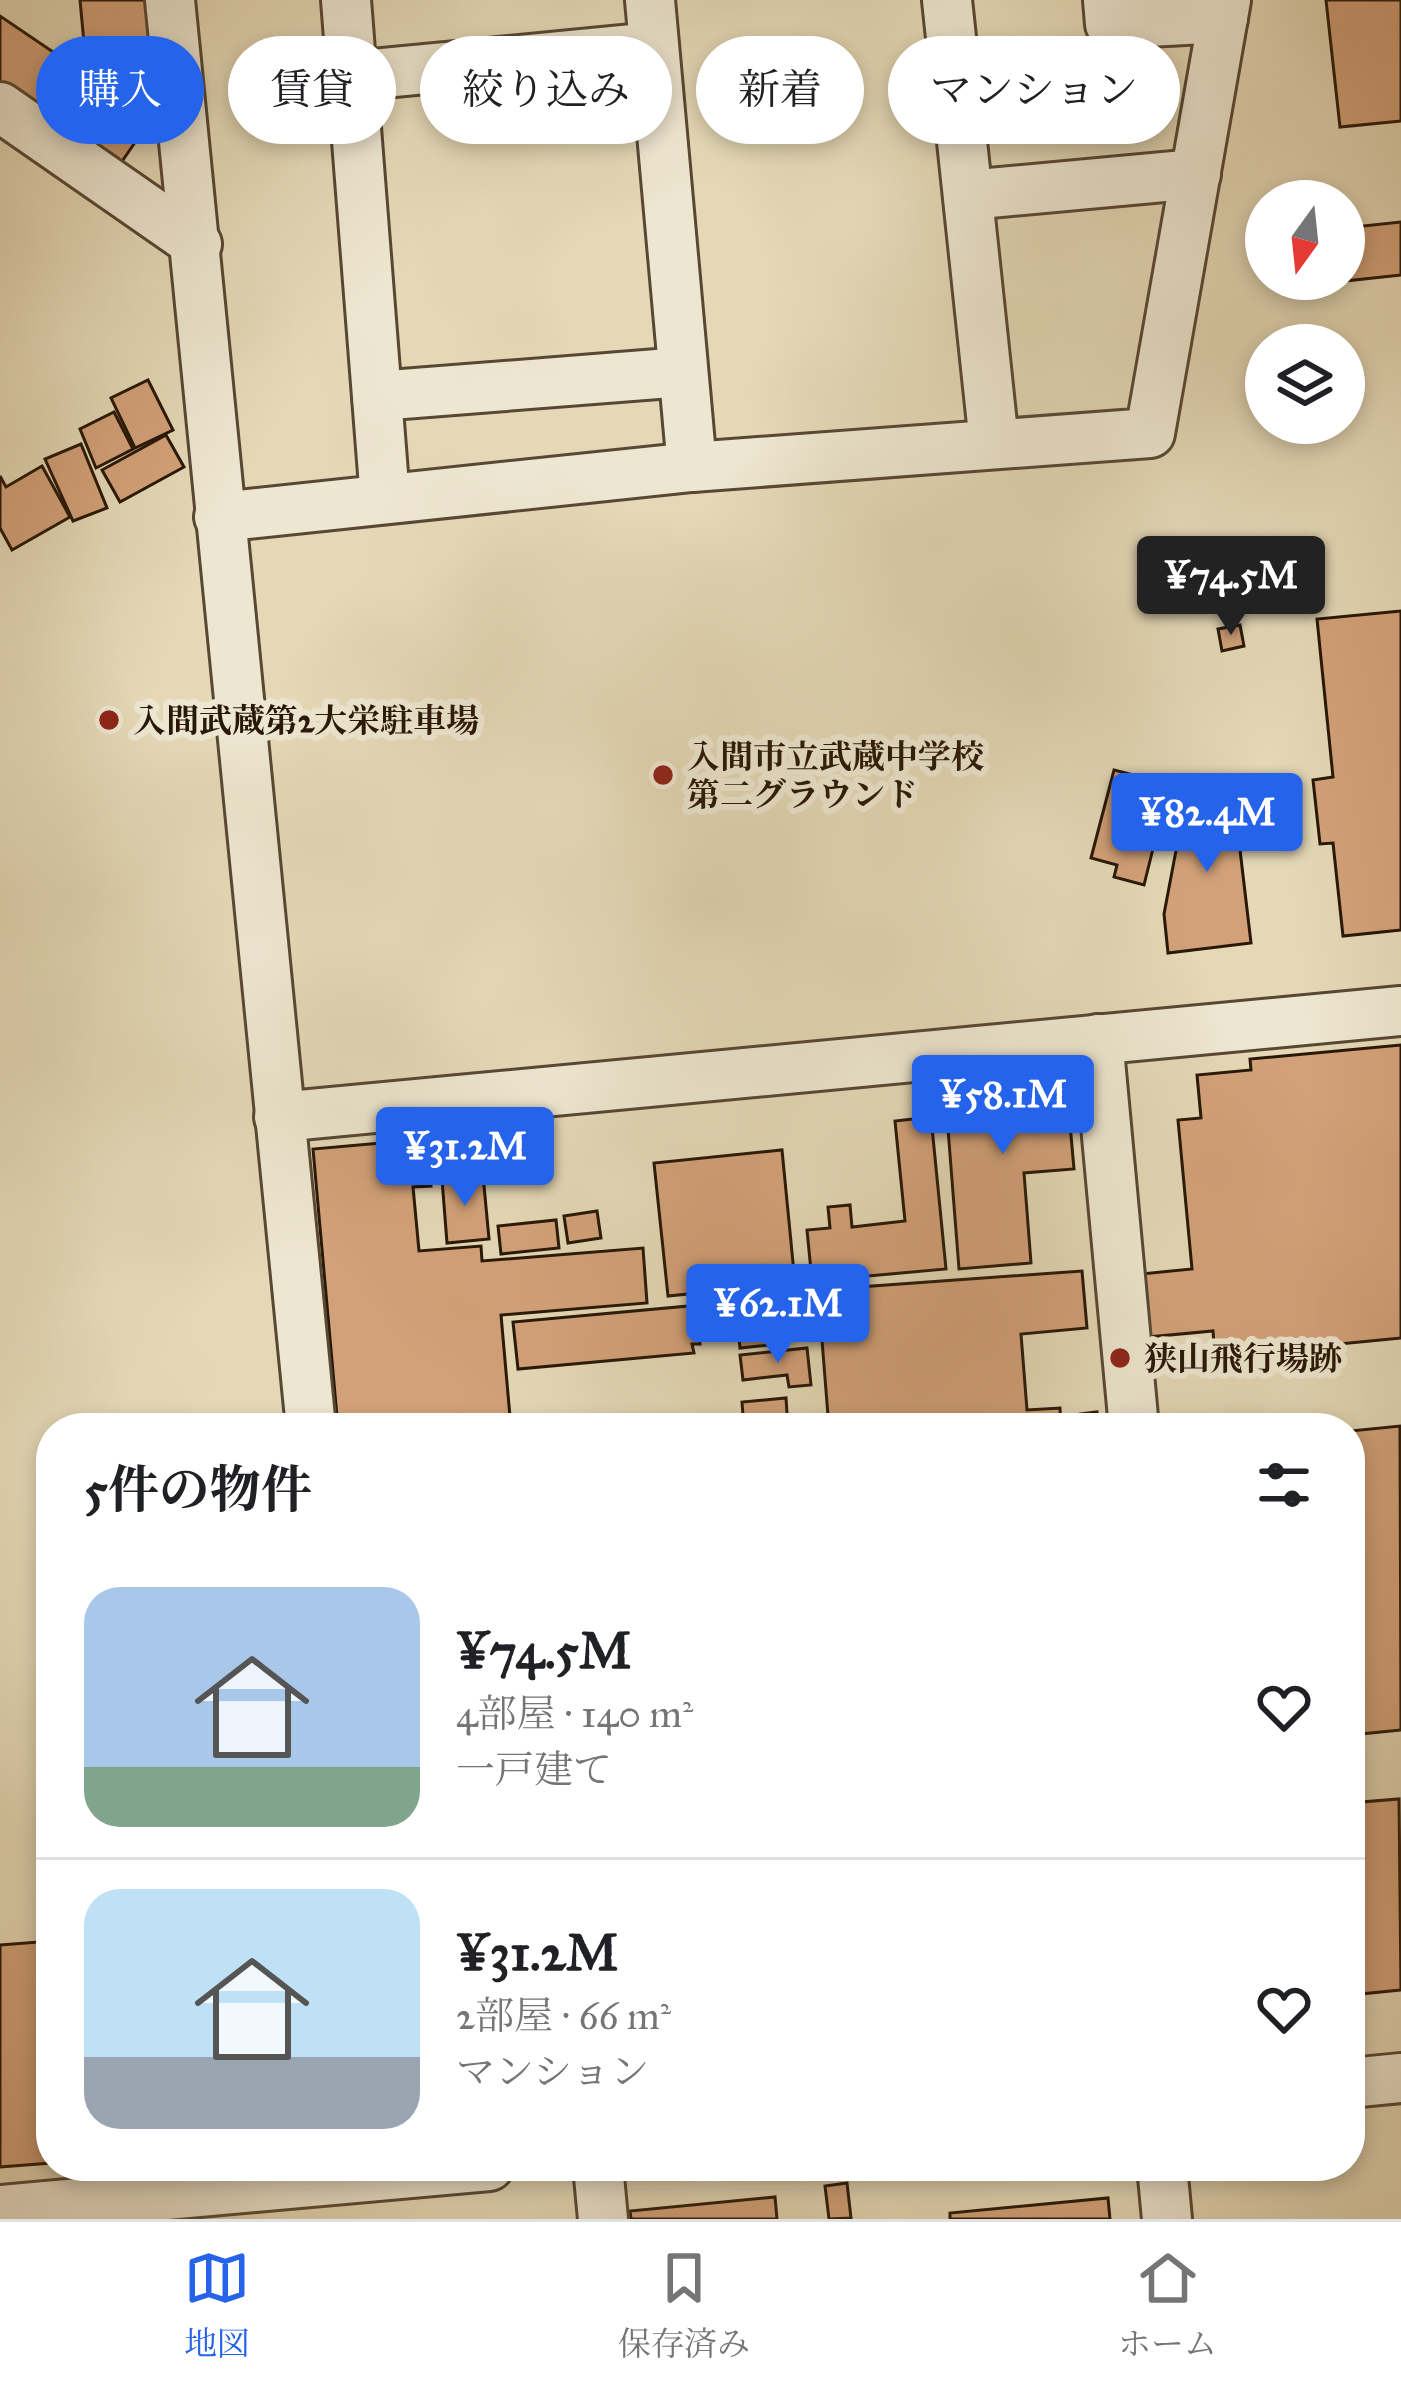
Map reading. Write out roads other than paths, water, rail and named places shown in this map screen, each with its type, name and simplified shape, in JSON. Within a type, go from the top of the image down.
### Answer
[{"type":"street","points":[[170,0],[309,1413]]},
{"type":"street","points":[[346,0],[349,36]]},
{"type":"street","points":[[947,0],[994,443]]},
{"type":"street","points":[[218,517],[692,467],[1150,433],[1224,9],[1110,24],[1108,0]]},
{"type":"street","points":[[396,68],[652,24],[692,467]]},
{"type":"street","points":[[0,106],[197,244]]},
{"type":"street","points":[[357,144],[385,500]]},
{"type":"street","points":[[968,195],[1196,173]]},
{"type":"street","points":[[377,396],[683,372]]},
{"type":"street","points":[[279,1117],[1401,1011]]},
{"type":"street","points":[[1098,1040],[1133,1413]]},
{"type":"street","points":[[1365,2082],[1401,2078]]},
{"type":"street","points":[[599,2181],[603,2219]]},
{"type":"street","points":[[1163,2181],[1166,2219]]},
{"type":"street","points":[[0,2210],[388,2187]]},
{"type":"place","name":"入間武蔵第2大栄駐車場","points":[[109,720]]},
{"type":"place","name":"入間市立武蔵中学校 第二グラウンド","points":[[663,775]]},
{"type":"place","name":"狭山飛行場跡","points":[[1120,1358]]}]
